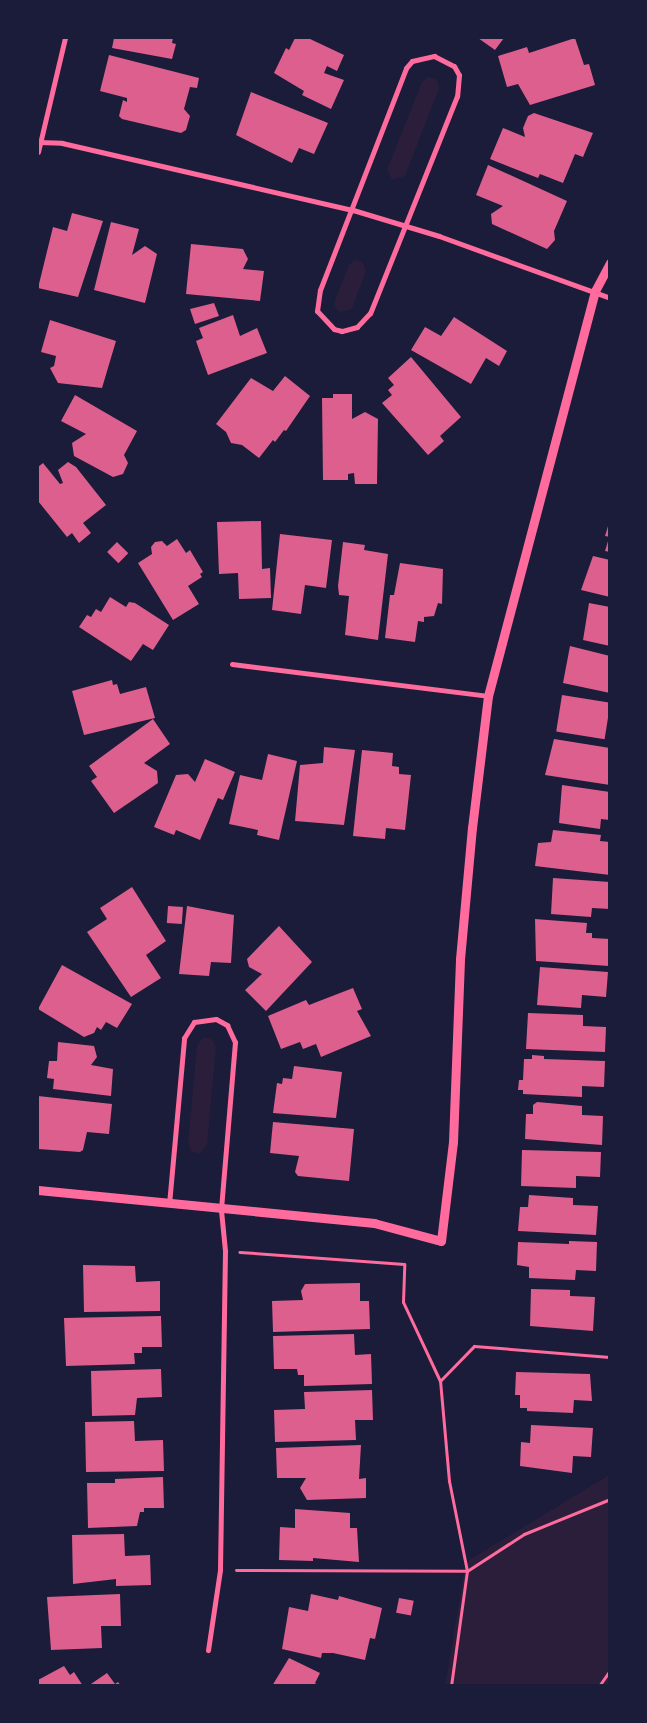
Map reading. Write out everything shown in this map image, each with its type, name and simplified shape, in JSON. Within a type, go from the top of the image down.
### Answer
[{"type":"street","points":[[38,152],[65,38]]},
{"type":"street","points":[[434,56],[447,60],[459,75],[457,96],[406,228],[370,313],[357,327],[342,331],[334,329],[321,318],[316,305],[353,210],[406,68],[412,61],[423,57],[434,56]]},
{"type":"street","points":[[39,142],[62,143],[353,210],[406,228],[440,236],[610,298]]},
{"type":"street","points":[[38,1190],[169,1205],[374,1223],[440,1241],[453,1142],[463,922],[488,696],[594,291],[610,263]]},
{"type":"street","points":[[232,664],[488,696]]},
{"type":"street","points":[[169,1205],[184,1038],[194,1022],[208,1018],[227,1025],[235,1042],[221,1210],[225,1251],[220,1570],[208,1650]]},
{"type":"path","points":[[225,1251],[404,1264],[403,1302],[440,1381],[449,1481],[467,1572],[451,1686]]},
{"type":"path","points":[[440,1381],[474,1346],[610,1356]]},
{"type":"path","points":[[220,1570],[467,1572],[524,1534],[610,1499]]},
{"type":"path","points":[[600,1686],[610,1670]]},
{"type":"shaded area","points":[[428,77],[437,79],[439,89],[405,176],[392,180],[387,169],[422,82]]},
{"type":"shaded area","points":[[355,260],[363,262],[366,271],[352,309],[340,312],[335,307],[335,300],[349,265]]},
{"type":"shaded area","points":[[203,1038],[211,1038],[216,1047],[207,1146],[199,1154],[191,1151],[188,1143],[197,1045]]},
{"type":"shaded area","points":[[609,1475],[609,1685],[445,1686],[466,1562]]},
{"type":"building","points":[[114,38],[173,38],[172,43],[176,44],[172,59],[112,48]]},
{"type":"building","points":[[295,38],[308,38],[344,55],[337,71],[327,66],[324,73],[344,80],[331,109],[302,95],[304,91],[274,73],[286,48],[289,50]]},
{"type":"building","points":[[478,38],[504,38],[495,50]]},
{"type":"building","points":[[575,38],[584,65],[589,64],[595,85],[530,105],[518,84],[507,87],[498,56],[527,47],[529,53]]},
{"type":"building","points":[[109,55],[199,78],[197,88],[190,87],[184,109],[190,116],[186,130],[181,133],[122,119],[119,116],[123,100],[127,102],[127,98],[100,91]]},
{"type":"building","points":[[251,92],[328,123],[314,154],[299,148],[292,163],[236,135]]},
{"type":"building","points":[[534,113],[593,133],[583,157],[575,154],[563,183],[540,174],[538,178],[490,159],[503,128],[525,137],[523,128],[528,116]]},
{"type":"building","points":[[488,165],[567,201],[554,231],[555,240],[547,249],[492,224],[491,214],[503,206],[476,195]]},
{"type":"building","points":[[72,213],[103,221],[78,297],[38,288],[53,227],[67,231]]},
{"type":"building","points":[[111,222],[139,229],[132,255],[145,246],[157,254],[145,303],[94,290]]},
{"type":"building","points":[[191,244],[243,249],[248,259],[243,269],[264,271],[260,301],[186,294]]},
{"type":"building","points":[[214,303],[219,316],[195,324],[190,309]]},
{"type":"building","points":[[233,315],[240,336],[257,328],[267,353],[208,375],[196,341],[203,338],[199,328]]},
{"type":"building","points":[[454,317],[507,351],[499,366],[486,358],[471,384],[411,350],[425,327],[441,336]]},
{"type":"building","points":[[50,320],[116,341],[102,388],[58,383],[50,368],[54,366],[56,356],[41,352]]},
{"type":"building","points":[[411,357],[461,417],[440,436],[444,441],[428,455],[382,403],[392,395],[388,390],[394,385],[388,378]]},
{"type":"building","points":[[285,376],[310,396],[286,431],[284,430],[275,442],[273,440],[259,458],[242,445],[231,443],[226,432],[216,424],[251,378],[273,391]]},
{"type":"building","points":[[333,394],[352,394],[352,419],[365,412],[378,419],[377,484],[355,484],[354,473],[348,474],[348,480],[323,480],[322,398],[333,398]]},
{"type":"building","points":[[75,395],[137,431],[124,455],[128,463],[123,474],[113,477],[74,456],[72,443],[86,434],[61,421]]},
{"type":"building","points":[[68,462],[76,467],[106,505],[83,523],[91,533],[79,543],[72,533],[67,537],[38,501],[38,467],[43,463],[60,484],[63,483],[58,470]]},
{"type":"building","points":[[261,521],[262,569],[270,568],[271,598],[239,599],[238,573],[219,574],[217,522]]},
{"type":"building","points":[[610,523],[610,537],[605,536]]},
{"type":"building","points":[[280,534],[332,540],[326,588],[305,585],[301,614],[272,610]]},
{"type":"building","points":[[610,538],[610,552],[605,551]]},
{"type":"building","points":[[177,539],[186,553],[190,550],[203,572],[200,574],[202,577],[188,586],[199,604],[173,620],[138,563],[152,554],[151,547],[155,542],[162,541],[167,546]]},
{"type":"building","points":[[117,542],[128,553],[118,563],[107,552]]},
{"type":"building","points":[[343,542],[365,545],[364,550],[388,554],[378,640],[345,635],[349,596],[339,595],[338,586]]},
{"type":"building","points":[[593,556],[610,560],[610,597],[581,590]]},
{"type":"building","points":[[400,563],[443,569],[442,604],[438,603],[434,616],[424,617],[424,622],[418,621],[415,642],[385,638],[390,595],[394,595]]},
{"type":"building","points":[[110,597],[126,607],[129,602],[135,603],[169,625],[153,650],[143,644],[131,661],[79,627],[87,615],[91,617],[96,609],[101,612]]},
{"type":"building","points":[[589,603],[610,607],[610,646],[583,640]]},
{"type":"building","points":[[570,646],[610,656],[610,693],[563,683]]},
{"type":"building","points":[[112,680],[113,685],[117,684],[120,694],[146,687],[155,718],[84,735],[72,691]]},
{"type":"building","points":[[562,695],[610,703],[605,739],[556,732]]},
{"type":"building","points":[[153,719],[170,744],[144,763],[157,771],[158,783],[114,813],[91,781],[97,777],[89,766]]},
{"type":"building","points":[[554,739],[610,748],[610,785],[545,775]]},
{"type":"building","points":[[324,747],[355,750],[344,825],[295,821],[300,765],[323,763]]},
{"type":"building","points":[[362,750],[393,753],[392,766],[399,767],[399,774],[411,775],[405,830],[386,828],[385,839],[353,836]]},
{"type":"building","points":[[268,754],[297,761],[279,840],[257,835],[258,830],[229,824],[240,775],[262,780]]},
{"type":"building","points":[[205,759],[235,772],[223,800],[218,798],[200,840],[176,830],[174,835],[154,827],[176,775],[188,774],[195,782]]},
{"type":"building","points":[[562,785],[610,792],[610,820],[601,819],[600,829],[559,823]]},
{"type":"building","points":[[553,830],[601,835],[600,841],[610,842],[610,875],[535,866],[538,843],[551,842]]},
{"type":"building","points":[[553,878],[610,882],[610,909],[592,908],[591,917],[551,914]]},
{"type":"building","points":[[132,887],[166,941],[146,955],[161,978],[131,997],[87,932],[107,919],[100,908]]},
{"type":"building","points":[[168,906],[183,907],[182,924],[167,923]]},
{"type":"building","points":[[187,906],[234,915],[231,963],[211,962],[209,976],[179,974]]},
{"type":"building","points":[[535,919],[587,923],[586,933],[592,933],[592,938],[610,939],[609,966],[536,961]]},
{"type":"building","points":[[279,926],[312,962],[266,1011],[245,990],[262,974],[249,967],[247,959]]},
{"type":"building","points":[[62,965],[132,1004],[117,1028],[106,1022],[101,1030],[97,1027],[94,1033],[84,1037],[38,1009]]},
{"type":"building","points":[[540,967],[608,972],[606,997],[582,995],[581,1008],[537,1005]]},
{"type":"building","points":[[353,988],[362,1009],[357,1011],[371,1036],[321,1057],[316,1044],[303,1049],[300,1042],[281,1049],[268,1016],[306,1000],[309,1005]]},
{"type":"building","points":[[528,1013],[583,1015],[583,1026],[606,1027],[605,1052],[526,1049]]},
{"type":"building","points":[[58,1042],[94,1046],[97,1057],[91,1065],[113,1069],[111,1096],[53,1089],[54,1079],[47,1078],[49,1061],[57,1061]]},
{"type":"building","points":[[532,1055],[544,1056],[544,1059],[605,1061],[604,1087],[582,1086],[582,1097],[523,1094],[523,1090],[518,1090],[519,1080],[523,1080],[524,1059],[532,1059]]},
{"type":"building","points":[[294,1066],[342,1072],[336,1118],[273,1113],[277,1083],[282,1084],[283,1078],[292,1079]]},
{"type":"building","points":[[38,1096],[112,1104],[109,1134],[87,1132],[83,1150],[80,1152],[38,1149]]},
{"type":"building","points":[[537,1102],[582,1106],[582,1115],[603,1116],[602,1145],[525,1139],[526,1114],[533,1114],[533,1105]]},
{"type":"building","points":[[273,1122],[354,1129],[349,1181],[298,1176],[295,1172],[299,1156],[270,1153]]},
{"type":"building","points":[[522,1150],[601,1152],[600,1177],[576,1176],[576,1188],[521,1186]]},
{"type":"building","points":[[529,1195],[573,1198],[573,1205],[598,1206],[596,1235],[518,1231],[520,1207],[528,1207]]},
{"type":"building","points":[[569,1241],[597,1242],[596,1271],[576,1270],[575,1280],[529,1278],[529,1267],[517,1265],[518,1242],[569,1244]]},
{"type":"building","points":[[83,1265],[135,1266],[136,1282],[160,1281],[160,1311],[84,1312]]},
{"type":"building","points":[[360,1283],[360,1301],[369,1301],[370,1329],[273,1332],[272,1301],[303,1300],[301,1291],[305,1284]]},
{"type":"building","points":[[531,1289],[570,1290],[570,1296],[595,1297],[593,1331],[530,1326]]},
{"type":"building","points":[[161,1316],[162,1347],[142,1347],[142,1353],[134,1353],[135,1364],[66,1366],[64,1318]]},
{"type":"building","points":[[354,1334],[355,1355],[371,1354],[372,1384],[304,1386],[304,1375],[298,1375],[297,1369],[274,1369],[273,1336]]},
{"type":"building","points":[[161,1369],[162,1397],[137,1398],[135,1415],[92,1416],[91,1371]]},
{"type":"building","points":[[516,1372],[590,1374],[592,1401],[574,1400],[573,1413],[527,1411],[527,1408],[520,1408],[520,1395],[515,1395]]},
{"type":"building","points":[[372,1390],[373,1420],[355,1420],[356,1440],[275,1442],[274,1410],[305,1409],[304,1392]]},
{"type":"building","points":[[134,1421],[135,1441],[163,1440],[164,1471],[86,1472],[85,1422]]},
{"type":"building","points":[[531,1425],[593,1428],[591,1457],[573,1456],[572,1473],[520,1466],[521,1442],[530,1443]]},
{"type":"building","points":[[361,1445],[359,1479],[366,1478],[366,1498],[307,1500],[300,1488],[306,1478],[277,1478],[276,1448]]},
{"type":"building","points":[[163,1477],[164,1508],[144,1508],[144,1512],[140,1512],[137,1526],[88,1528],[87,1483],[115,1483],[115,1479]]},
{"type":"building","points":[[295,1509],[350,1513],[350,1528],[357,1528],[359,1562],[313,1558],[313,1561],[279,1560],[280,1527],[295,1528]]},
{"type":"building","points":[[124,1534],[125,1556],[150,1555],[151,1585],[116,1586],[116,1579],[73,1584],[72,1535]]},
{"type":"building","points":[[120,1594],[121,1626],[101,1626],[102,1648],[51,1650],[47,1597]]},
{"type":"building","points":[[311,1594],[338,1600],[339,1596],[382,1608],[375,1639],[370,1638],[365,1660],[333,1653],[322,1653],[321,1658],[282,1649],[289,1607],[308,1611]]},
{"type":"building","points":[[399,1598],[414,1601],[411,1616],[396,1613]]},
{"type":"building","points":[[289,1658],[320,1673],[315,1683],[319,1686],[272,1686]]},
{"type":"building","points":[[64,1666],[70,1675],[74,1672],[83,1686],[38,1686],[38,1680]]},
{"type":"building","points":[[107,1673],[115,1684],[118,1682],[121,1686],[88,1686]]}]
